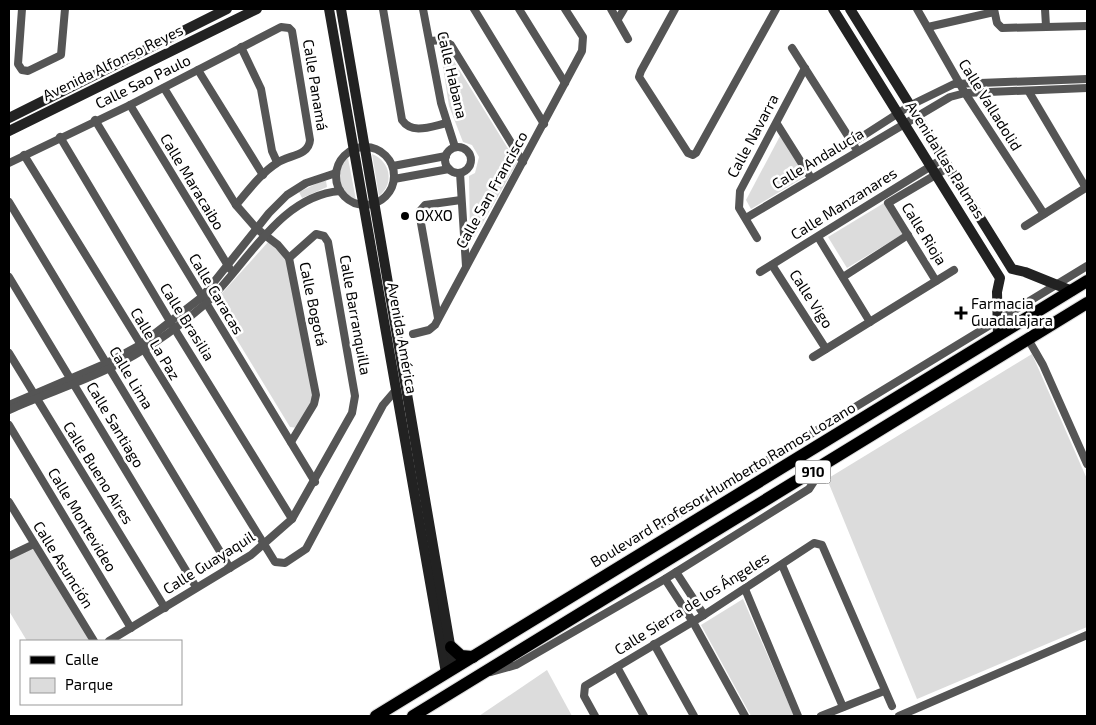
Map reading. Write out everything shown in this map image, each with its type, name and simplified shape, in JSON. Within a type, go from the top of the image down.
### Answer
[{"type":"main road","name":"Avenida Alfonso Reyes","points":[[9,118],[227,9]]},
{"type":"main road","name":"Avenida Alfonso Reyes","points":[[9,131],[257,9]]},
{"type":"main road","name":"Avenida América","points":[[328,9],[395,391],[450,670]]},
{"type":"main road","name":"Avenida América","points":[[341,9],[452,647],[450,670]]},
{"type":"main road","name":"Avenida Las Palmas","points":[[833,9],[1000,278]]},
{"type":"main road","name":"Avenida Las Palmas","points":[[850,9],[918,115],[1012,269]]},
{"type":"main road","points":[[948,389],[944,381],[945,374],[983,352],[994,338],[996,292],[1000,278],[1012,269],[1072,291]]},
{"type":"main road","name":"Boulevard Profesor Humberto Ramos Lozano","points":[[376,716],[1087,281]]},
{"type":"main road","name":"910","points":[[413,716],[1087,303]]},
{"type":"main road","points":[[393,378],[405,376]]},
{"type":"main road","points":[[452,647],[461,656],[473,657]]},
{"type":"main road","points":[[440,701],[450,683],[450,670]]},
{"type":"street","points":[[22,9],[18,64],[25,71],[58,57],[63,51],[65,9]]},
{"type":"street","points":[[383,9],[402,120],[406,125],[416,129],[448,123]]},
{"type":"street","name":"Calle Habana","points":[[423,9],[441,103],[455,147]]},
{"type":"street","points":[[474,9],[544,124]]},
{"type":"street","points":[[519,9],[564,83]]},
{"type":"street","name":"Calle San Francisco","points":[[413,334],[432,329],[544,124],[584,46],[582,37],[565,9]]},
{"type":"street","points":[[611,9],[628,39]]},
{"type":"street","points":[[618,19],[624,9]]},
{"type":"street","points":[[675,9],[641,71],[640,81],[688,153],[693,155],[696,153],[776,9]]},
{"type":"street","name":"Calle Valladolid","points":[[917,9],[960,84],[1044,214]]},
{"type":"street","points":[[1045,9],[1046,26]]},
{"type":"street","points":[[928,27],[994,10],[1000,27],[1006,29],[1046,26],[1087,26]]},
{"type":"street","name":"Calle Sao Paulo","points":[[9,162],[130,105],[281,27],[289,28]]},
{"type":"street","name":"Calle Panamá","points":[[277,162],[304,151],[309,146],[292,31],[289,28]]},
{"type":"street","points":[[430,41],[443,40],[451,45],[523,162]]},
{"type":"street","points":[[236,205],[277,162],[272,151],[262,89],[241,47]]},
{"type":"street","points":[[792,48],[857,151]]},
{"type":"street","name":"Calle Navarra","points":[[757,238],[738,203],[740,190],[777,124],[805,68]]},
{"type":"street","points":[[198,70],[263,175]]},
{"type":"street","name":"Calle Andalucía","points":[[852,143],[911,105],[949,86],[960,84],[1087,80]]},
{"type":"street","name":"Calle Bogotá","points":[[164,88],[236,205],[257,229],[267,235],[289,258],[316,395],[314,404],[291,442]]},
{"type":"street","name":"Calle Andalucía","points":[[746,218],[950,96],[966,93],[1029,92],[1087,88]]},
{"type":"street","points":[[1025,226],[1087,187],[1029,92]]},
{"type":"street","name":"Calle Maracaibo","points":[[130,105],[230,269]]},
{"type":"street","name":"Calle Caracas","points":[[95,120],[203,300],[316,482]]},
{"type":"street","points":[[777,124],[811,178]]},
{"type":"street","name":"Calle Brasilia","points":[[60,137],[172,325],[292,519]]},
{"type":"street","points":[[365,147],[382,152],[392,166],[394,179],[388,194],[375,204],[364,206],[350,202],[340,191],[336,174],[342,159],[353,149],[365,147]]},
{"type":"street","points":[[392,166],[446,156],[455,147],[464,148],[471,160],[468,168],[460,173]]},
{"type":"street","name":"Calle La Paz","points":[[24,155],[271,559],[282,564],[306,549],[383,405],[395,391]]},
{"type":"street","points":[[446,156],[445,160],[449,169]]},
{"type":"street","points":[[934,170],[947,162]]},
{"type":"street","points":[[410,163],[412,175]]},
{"type":"street","points":[[394,179],[449,169],[460,173]]},
{"type":"street","name":"Calle Manzanares","points":[[888,203],[934,170]]},
{"type":"street","name":"Calle Manzanares","points":[[760,272],[818,236],[934,170]]},
{"type":"street","points":[[460,173],[466,266]]},
{"type":"street","points":[[230,269],[257,229],[287,195],[306,183],[336,174]]},
{"type":"street","points":[[9,405],[108,366],[141,347],[203,300],[230,269],[296,205],[320,194],[340,191]]},
{"type":"street","points":[[287,195],[296,205]]},
{"type":"street","points":[[438,318],[419,212],[425,205],[461,200]]},
{"type":"street","name":"Calle Lima","points":[[9,202],[230,568]]},
{"type":"street","name":"Calle Rioja","points":[[888,203],[936,281]]},
{"type":"street","name":"Calle Barranquilla","points":[[289,258],[316,234],[324,236],[328,242],[355,396],[352,413]]},
{"type":"street","points":[[843,277],[908,235]]},
{"type":"street","points":[[818,236],[870,322]]},
{"type":"street","name":"Calle Vigo","points":[[772,265],[826,348]]},
{"type":"street","points":[[663,524],[1087,266]]},
{"type":"street","points":[[812,358],[954,270]]},
{"type":"street","name":"Calle Santiago","points":[[9,277],[196,587]]},
{"type":"street","points":[[1028,339],[1043,365],[1087,464]]},
{"type":"street","name":"Calle Bueno Aires","points":[[9,353],[165,608]]},
{"type":"street","points":[[903,379],[910,390]]},
{"type":"street","points":[[9,410],[34,395]]},
{"type":"street","name":"Calle Guayaquil","points":[[111,640],[230,568],[264,545],[292,519],[316,482],[352,413]]},
{"type":"street","name":"Calle Montevideo","points":[[9,426],[131,628]]},
{"type":"street","points":[[479,674],[516,665],[665,579],[809,489],[825,465]]},
{"type":"street","name":"Calle Asunción","points":[[9,502],[93,640]]},
{"type":"street","name":"Calle Sierra de los Ángeles","points":[[595,716],[584,696],[586,686],[693,622],[814,543],[822,545],[884,691]]},
{"type":"street","points":[[9,556],[34,544]]},
{"type":"street","points":[[782,565],[842,707]]},
{"type":"street","points":[[676,572],[704,615]]},
{"type":"street","points":[[665,579],[693,622],[745,716]]},
{"type":"street","points":[[745,589],[798,716]]},
{"type":"street","points":[[899,716],[1087,635]]},
{"type":"street","points":[[654,644],[694,716]]},
{"type":"street","points":[[617,667],[644,716]]},
{"type":"street","points":[[821,716],[884,691],[892,706]]},
{"type":"green space","points":[[440,48],[447,50],[517,163],[474,238],[470,235],[469,176],[475,173],[479,157],[472,145],[463,142],[449,106]]},
{"type":"green space","points":[[780,136],[806,176],[751,209],[746,200]]},
{"type":"green space","points":[[372,154],[383,162],[389,179],[384,191],[379,196]]},
{"type":"green space","points":[[348,158],[356,200],[344,192],[339,182],[340,170]]},
{"type":"green space","points":[[322,181],[326,181],[327,187],[302,198],[299,192]]},
{"type":"green space","points":[[884,203],[903,234],[847,268],[828,237]]},
{"type":"green space","points":[[269,241],[284,255],[291,270],[314,396],[298,428],[290,427],[214,302]]},
{"type":"green space","points":[[1032,354],[1087,479],[1087,627],[917,699],[827,479]]},
{"type":"green space","points":[[34,544],[93,640],[26,640],[9,611],[9,560]]},
{"type":"green space","points":[[743,599],[794,716],[751,716],[701,625]]},
{"type":"green space","points":[[547,670],[572,716],[479,716]]},
{"type":"place","name":"OXXO","points":[[405,216]]},
{"type":"place","name":"Farmacia Guadalajara","points":[[961,313]]}]
